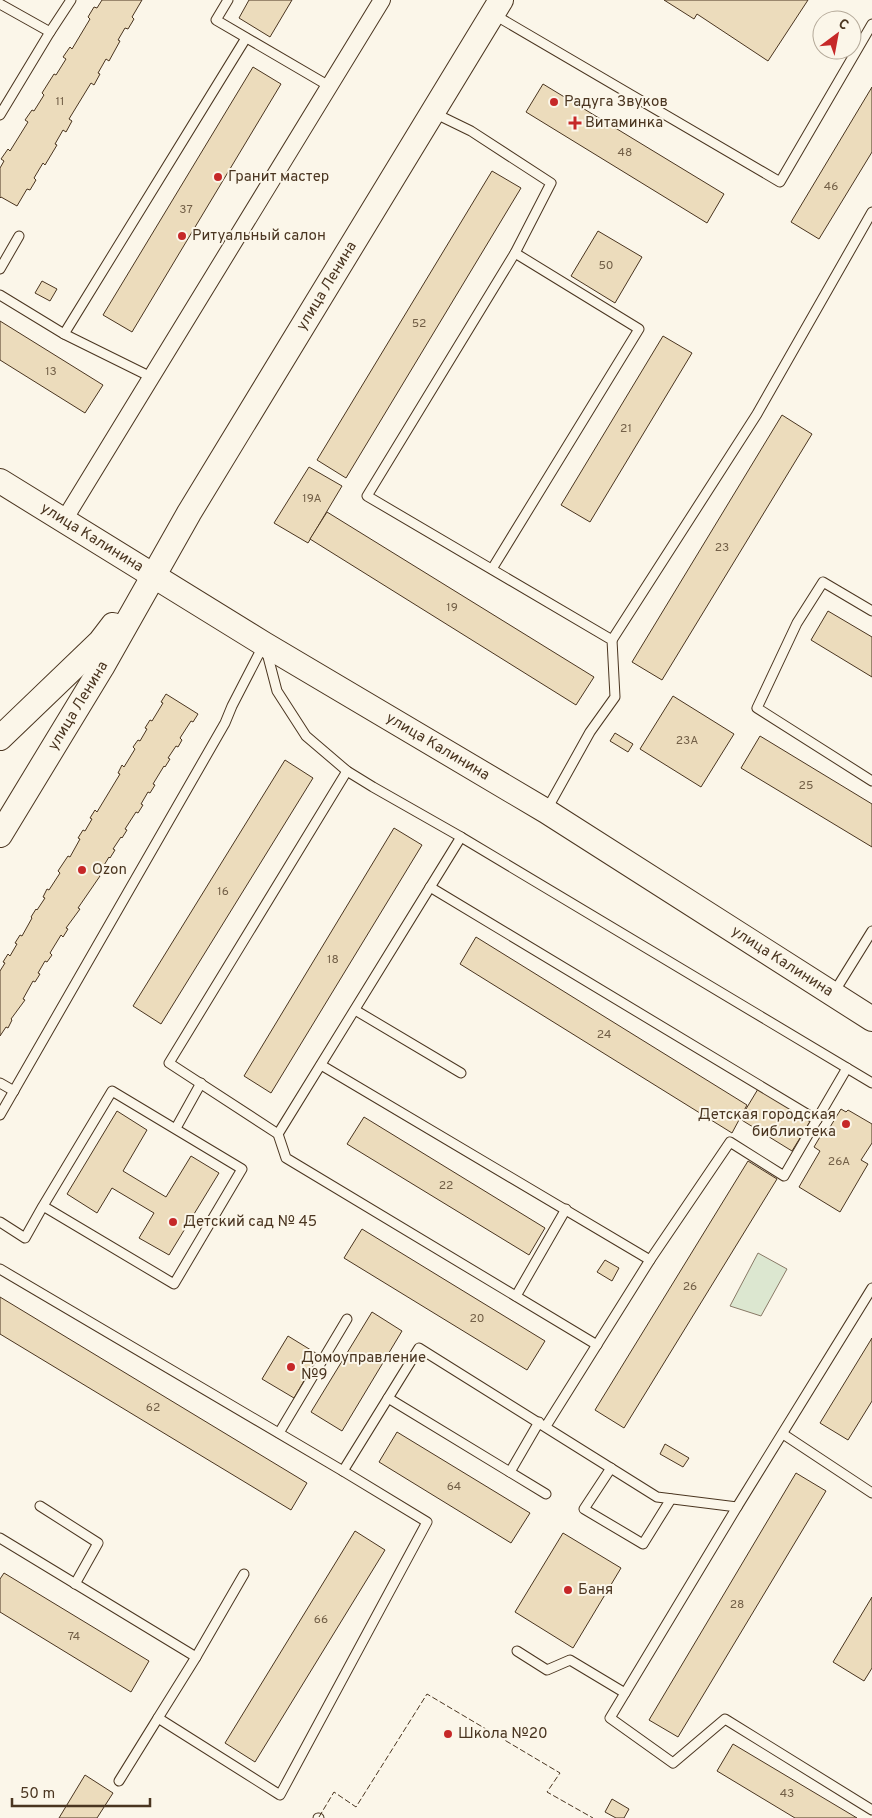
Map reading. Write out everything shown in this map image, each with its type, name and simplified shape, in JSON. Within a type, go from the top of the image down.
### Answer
[{"type":"street","points":[[64,520],[382,0]]},
{"type":"street","name":"улица Ленина","points":[[0,835],[102,667],[153,574],[496,7]]},
{"type":"street","name":"улица Калинина","points":[[0,481],[264,644],[546,811],[872,1019]]},
{"type":"street","name":"улица Ленина","points":[[0,738],[100,642],[153,574]]},
{"type":"lane","points":[[0,114],[71,0]]},
{"type":"lane","points":[[228,0],[216,20],[329,86]]},
{"type":"lane","points":[[0,4],[50,32]]},
{"type":"lane","points":[[496,7],[780,182],[872,24]]},
{"type":"lane","points":[[64,334],[246,38]]},
{"type":"lane","points":[[433,113],[471,132],[551,183],[515,253],[367,496],[612,640]]},
{"type":"lane","points":[[546,811],[590,732],[615,697],[612,640],[757,414],[872,212]]},
{"type":"lane","points":[[0,269],[19,236]]},
{"type":"lane","points":[[492,570],[639,329],[515,253]]},
{"type":"lane","points":[[0,296],[64,334],[152,377]]},
{"type":"lane","points":[[872,611],[823,582],[797,623],[757,708],[872,780]]},
{"type":"lane","points":[[264,644],[277,691],[306,736],[347,771],[373,788],[461,837],[872,1083]]},
{"type":"lane","points":[[0,1115],[225,723],[264,644]]},
{"type":"lane","points":[[347,771],[169,1063],[278,1134],[286,1158],[597,1345]]},
{"type":"lane","points":[[278,1134],[461,837]]},
{"type":"lane","points":[[430,886],[816,1120]]},
{"type":"lane","points":[[832,995],[872,931]]},
{"type":"lane","points":[[355,1010],[461,1073]]},
{"type":"lane","points":[[321,1064],[650,1260]]},
{"type":"lane","points":[[510,1472],[597,1345],[650,1260],[730,1142],[784,1176],[847,1068]]},
{"type":"lane","points":[[0,1083],[14,1091]]},
{"type":"lane","points":[[176,1128],[201,1084]]},
{"type":"lane","points":[[0,1222],[26,1238],[43,1206],[112,1091],[242,1169],[174,1284],[43,1206]]},
{"type":"lane","points":[[516,1296],[566,1209]]},
{"type":"lane","points":[[0,1269],[427,1522],[280,1795],[158,1718]]},
{"type":"lane","points":[[872,1288],[610,1718],[673,1764],[724,1719],[872,1810]]},
{"type":"lane","points":[[279,1433],[347,1319]]},
{"type":"lane","points":[[343,1471],[419,1348],[657,1497],[737,1507]]},
{"type":"lane","points":[[388,1398],[546,1494]]},
{"type":"lane","points":[[783,1434],[872,1493]]},
{"type":"lane","points":[[612,1468],[584,1509],[643,1544],[671,1499]]},
{"type":"lane","points":[[40,1506],[98,1543],[75,1584]]},
{"type":"lane","points":[[0,1538],[196,1657]]},
{"type":"lane","points":[[119,1781],[196,1657],[244,1574]]},
{"type":"lane","points":[[517,1651],[546,1670],[570,1660],[625,1693]]},
{"type":"green space","points":[[758,1253],[787,1269],[761,1316],[730,1306]]},
{"type":"building","points":[[102,0],[142,0],[132,17],[134,19],[128,29],[125,28],[118,40],[120,41],[109,61],[106,59],[94,85],[91,83],[69,119],[72,121],[66,132],[63,130],[55,144],[57,145],[45,165],[43,163],[34,178],[36,180],[30,190],[27,189],[17,206],[0,198],[0,168],[4,161],[1,159],[8,149],[10,151],[28,122],[25,120],[32,110],[34,111],[44,95],[42,93],[66,59],[63,57],[70,47],[72,49],[90,19],[88,17],[94,7],[97,8]]},
{"type":"building","points":[[249,0],[292,0],[270,37],[239,18]]},
{"type":"building","points":[[664,0],[808,0],[768,61],[697,14],[694,19]]},
{"type":"building","points":[[253,67],[281,84],[132,332],[103,315]]},
{"type":"building","points":[[543,84],[724,194],[707,223],[526,112]]},
{"type":"building","points":[[872,87],[872,152],[819,239],[791,222]]},
{"type":"building","points":[[492,171],[521,188],[346,478],[317,460]]},
{"type":"building","points":[[598,231],[642,257],[615,303],[571,276]]},
{"type":"building","points":[[42,281],[57,289],[50,301],[35,293]]},
{"type":"building","points":[[0,321],[103,385],[85,413],[0,360]]},
{"type":"building","points":[[663,336],[692,353],[590,522],[561,505]]},
{"type":"building","points":[[782,415],[812,434],[662,680],[632,662]]},
{"type":"building","points":[[309,467],[342,486],[308,543],[274,523]]},
{"type":"building","points":[[327,512],[594,677],[576,705],[310,539]]},
{"type":"building","points":[[828,611],[872,637],[872,677],[811,640]]},
{"type":"building","points":[[166,694],[198,714],[180,738],[182,740],[168,758],[170,759],[153,784],[155,785],[141,804],[143,805],[125,829],[127,830],[98,875],[100,876],[66,928],[68,929],[63,937],[61,935],[50,953],[52,955],[47,962],[45,961],[38,973],[40,974],[35,982],[33,981],[23,999],[25,1000],[11,1019],[8,1028],[6,1027],[0,1036],[0,971],[5,963],[3,962],[8,954],[10,956],[17,944],[15,943],[20,935],[22,936],[31,917],[45,898],[43,897],[47,889],[49,890],[60,873],[58,871],[68,856],[70,857],[80,839],[78,838],[83,830],[85,831],[95,810],[97,812],[120,774],[118,773],[122,765],[124,767],[135,749],[133,747],[138,740],[140,741],[147,729],[145,728],[150,720],[152,721]]},
{"type":"building","points":[[673,696],[734,734],[701,787],[640,749]]},
{"type":"building","points":[[615,733],[633,744],[628,752],[610,741]]},
{"type":"building","points":[[760,736],[872,804],[872,847],[741,768]]},
{"type":"building","points":[[285,760],[313,778],[161,1024],[133,1006]]},
{"type":"building","points":[[394,828],[422,845],[271,1093],[244,1076]]},
{"type":"building","points":[[476,937],[747,1105],[732,1133],[460,964]]},
{"type":"building","points":[[758,1089],[811,1120],[792,1151],[740,1119]]},
{"type":"building","points":[[841,1109],[846,1112],[848,1110],[872,1124],[872,1143],[861,1160],[868,1164],[840,1212],[799,1187],[820,1151],[814,1147],[824,1130],[827,1132]]},
{"type":"building","points":[[117,1111],[147,1130],[123,1171],[166,1197],[191,1156],[219,1173],[169,1255],[139,1238],[154,1213],[112,1188],[97,1213],[67,1194]]},
{"type":"building","points":[[364,1117],[545,1228],[529,1255],[347,1144]]},
{"type":"building","points":[[748,1161],[777,1179],[624,1428],[595,1410]]},
{"type":"building","points":[[362,1229],[545,1341],[527,1370],[344,1258]]},
{"type":"building","points":[[605,1260],[619,1268],[612,1281],[597,1272]]},
{"type":"building","points":[[0,1297],[307,1483],[291,1510],[0,1334]]},
{"type":"building","points":[[372,1312],[402,1331],[342,1431],[311,1412]]},
{"type":"building","name":"Домоуправление №9","points":[[288,1336],[319,1355],[294,1398],[262,1379]]},
{"type":"building","points":[[872,1338],[872,1401],[848,1440],[820,1423]]},
{"type":"building","points":[[397,1432],[530,1513],[511,1543],[379,1462]]},
{"type":"building","points":[[665,1444],[689,1458],[683,1467],[660,1454]]},
{"type":"building","points":[[796,1473],[826,1491],[678,1737],[649,1720]]},
{"type":"building","points":[[355,1531],[385,1550],[255,1762],[225,1743]]},
{"type":"building","name":"Баня","points":[[563,1533],[621,1568],[573,1648],[515,1612]]},
{"type":"building","points":[[4,1573],[149,1661],[131,1692],[0,1612],[0,1579]]},
{"type":"building","points":[[872,1597],[872,1668],[864,1681],[833,1662]]},
{"type":"building","points":[[733,1744],[857,1818],[795,1818],[717,1771]]},
{"type":"building","points":[[85,1775],[113,1793],[97,1818],[59,1818]]},
{"type":"building","points":[[612,1799],[629,1809],[624,1818],[616,1818],[605,1812]]},
{"type":"fence","points":[[319,1817],[334,1792],[356,1807],[427,1694],[560,1773],[547,1792],[593,1818]]},
{"type":"place","name":"Радуга Звуков","points":[[554,102]]},
{"type":"place","name":"Витаминка","points":[[575,123]]},
{"type":"place","name":"Гранит мастер","points":[[218,177]]},
{"type":"place","name":"Ритуальный салон","points":[[182,236]]},
{"type":"place","name":"Ozon","points":[[82,870]]},
{"type":"place","name":"Детская городская библиотека","points":[[846,1124]]},
{"type":"place","name":"Детский сад № 45","points":[[173,1222]]},
{"type":"place","name":"Домоуправление №9","points":[[291,1367]]},
{"type":"place","name":"Баня","points":[[568,1590]]},
{"type":"place","name":"Школа №20","points":[[448,1734]]}]
